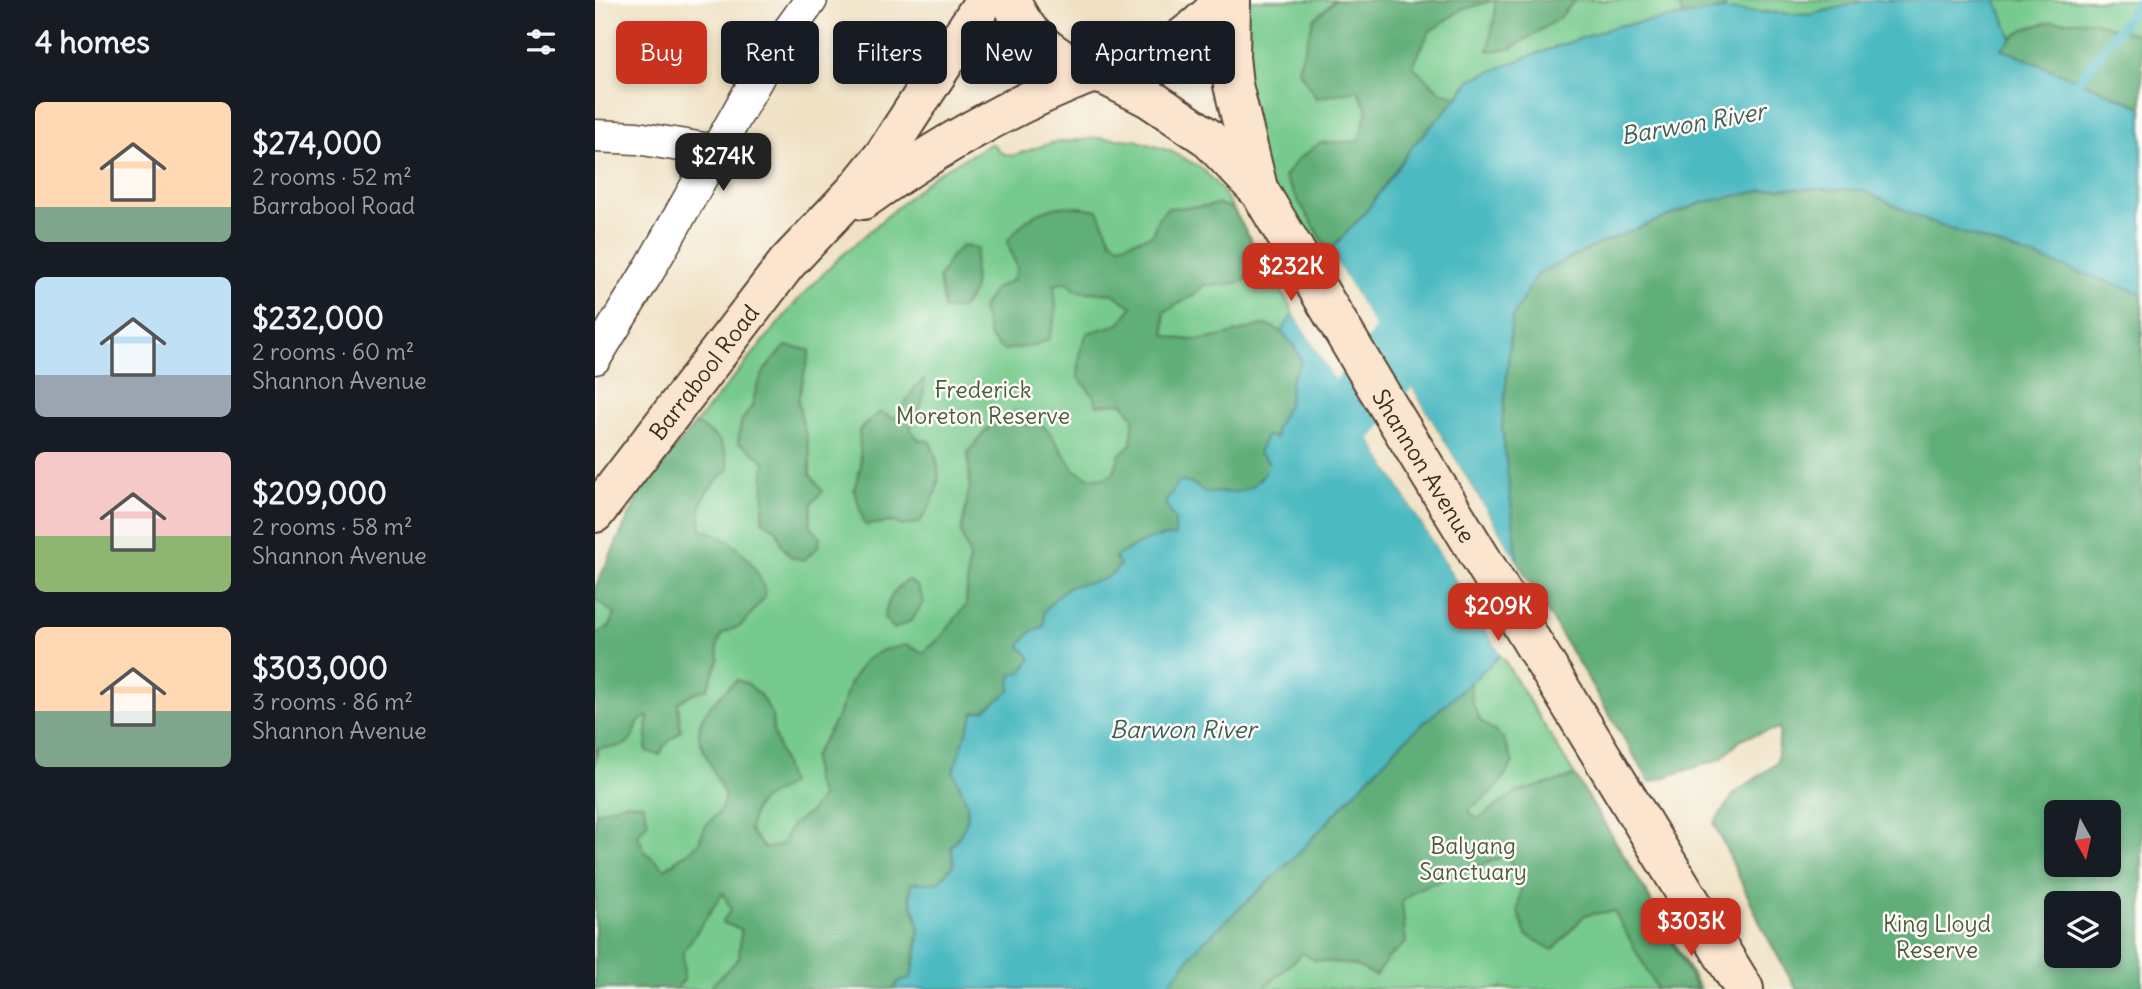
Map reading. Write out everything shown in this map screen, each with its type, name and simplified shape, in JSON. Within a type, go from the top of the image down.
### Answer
[{"type":"main road","name":"Barrabool Road","points":[[595,513],[787,263],[884,155],[985,0]]},
{"type":"main road","name":"Shannon Avenue","points":[[1011,0],[1021,21],[1036,41],[1071,63]]},
{"type":"main road","name":"Barrabool Road","points":[[1202,21],[1224,0]]},
{"type":"main road","name":"Shannon Avenue","points":[[1231,0],[1230,57],[1233,85],[1260,192]]},
{"type":"main road","name":"Barrabool Road","points":[[816,233],[884,185],[982,123],[1025,100],[1071,84]]},
{"type":"main road","name":"Shannon Avenue","points":[[1119,84],[1149,98],[1207,137],[1260,192],[1744,989]]},
{"type":"street","points":[[595,358],[649,270],[767,61],[811,0]]},
{"type":"street","points":[[595,136],[637,138],[716,151]]},
{"type":"green space","points":[[1232,0],[1867,0],[1810,15],[1723,10],[1617,26],[1470,80],[1365,213],[1329,251],[1260,192]]},
{"type":"green space","points":[[1335,0],[1495,0],[1461,10],[1429,32],[1413,66],[1439,91],[1458,97],[1412,147],[1365,213],[1329,251],[1284,177],[1297,160],[1320,143],[1359,141],[1367,110],[1358,90],[1316,98],[1298,69],[1314,19]]},
{"type":"green space","points":[[1495,0],[1576,0],[1559,18],[1511,49],[1488,51]]},
{"type":"green space","points":[[1677,0],[1728,0],[1723,10],[1683,16]]},
{"type":"green space","points":[[1996,0],[2142,0],[2142,107],[2000,48],[2012,39]]},
{"type":"green space","points":[[2053,21],[2093,21],[2142,36],[2142,107],[2000,48],[2024,29]]},
{"type":"green space","name":"Frederick Moreton Reserve","points":[[1097,138],[1135,140],[1170,151],[1202,168],[1222,190],[1294,313],[894,989],[595,989],[595,588],[643,487],[797,301],[838,259],[934,175],[992,143],[1000,152],[1011,156],[1051,143]]},
{"type":"green space","name":"King Lloyd Reserve","points":[[1775,188],[1863,190],[1927,221],[2142,293],[2142,989],[1796,989],[1764,931],[1714,823],[1734,794],[1777,763],[1780,728],[1743,738],[1721,759],[1650,782],[1518,563],[1502,426],[1512,318],[1537,274],[1601,243],[1704,202]]},
{"type":"green space","points":[[1219,204],[1233,209],[1258,253],[1245,281],[1227,285],[1204,285],[1193,296],[1164,312],[1165,335],[1203,339],[1263,325],[1276,329],[1287,338],[1302,361],[1291,380],[1289,403],[1276,428],[1273,465],[1252,488],[1236,492],[1207,493],[1193,484],[1175,520],[1175,537],[1158,538],[1136,545],[1115,557],[1120,565],[1110,576],[1090,584],[1067,587],[1045,626],[1029,633],[1020,646],[1031,657],[1011,691],[985,710],[953,771],[968,810],[965,826],[951,846],[954,864],[938,883],[912,883],[909,895],[919,926],[911,979],[899,981],[894,989],[711,989],[739,958],[741,929],[722,923],[731,909],[723,893],[683,952],[684,980],[676,989],[595,989],[595,813],[624,803],[643,804],[648,822],[638,835],[644,851],[665,869],[698,844],[706,825],[720,811],[725,797],[702,746],[700,724],[718,697],[737,680],[748,684],[760,695],[772,714],[773,730],[790,784],[757,805],[750,831],[765,849],[781,845],[792,825],[810,812],[821,797],[814,779],[813,757],[837,718],[850,683],[864,661],[883,650],[907,645],[923,653],[940,638],[966,605],[969,555],[961,533],[970,485],[968,452],[992,423],[1017,411],[1036,419],[1049,432],[1074,469],[1087,477],[1105,478],[1114,472],[1120,454],[1131,444],[1134,418],[1123,403],[1097,405],[1093,395],[1078,377],[1080,352],[1087,333],[1119,324],[1132,307],[1113,294],[1076,291],[1068,282],[1054,285],[1055,312],[1048,340],[1034,346],[1003,350],[990,338],[982,308],[994,289],[1013,280],[1017,268],[1007,242],[1016,230],[1036,214],[1047,210],[1083,207],[1098,210],[1111,240],[1120,245],[1152,235],[1158,218],[1167,208]]},
{"type":"green space","points":[[962,246],[978,248],[972,293],[960,309],[944,309],[939,278],[951,256]]},
{"type":"green space","points":[[786,346],[810,350],[798,401],[810,454],[810,474],[823,491],[812,503],[810,525],[820,537],[818,547],[804,560],[791,557],[782,546],[777,530],[762,521],[765,462],[738,443],[741,422],[752,406],[757,386],[766,368]]},
{"type":"green space","points":[[924,380],[921,405],[910,428],[919,440],[929,441],[934,452],[939,473],[931,503],[919,523],[902,526],[893,522],[865,525],[854,489],[861,466],[859,430],[880,412],[895,419],[916,386]]},
{"type":"green space","points":[[695,424],[719,441],[726,453],[729,469],[705,495],[700,510],[701,529],[722,537],[744,555],[761,579],[765,597],[742,625],[722,634],[717,646],[719,659],[707,689],[693,693],[678,703],[681,731],[664,746],[660,755],[646,751],[648,716],[638,722],[633,737],[625,744],[598,748],[595,766],[595,636],[610,626],[615,614],[595,599],[595,588],[643,487]]},
{"type":"green space","points":[[908,580],[917,586],[924,602],[911,621],[894,629],[884,618],[885,612],[895,591]]},
{"type":"green space","name":"Balyang Sanctuary","points":[[1501,655],[1645,890],[1700,989],[1165,989],[1399,745]]},
{"type":"green space","name":"Balyang Sanctuary","points":[[1470,682],[1472,702],[1480,720],[1503,738],[1513,763],[1495,790],[1468,810],[1478,819],[1515,793],[1575,776],[1645,890],[1697,989],[1657,989],[1614,911],[1585,915],[1553,950],[1526,935],[1518,912],[1522,878],[1506,856],[1415,890],[1402,902],[1406,943],[1388,958],[1376,976],[1354,965],[1314,960],[1303,953],[1263,989],[1165,989],[1198,947],[1296,856],[1399,745]]},
{"type":"water","name":"Barwon River","points":[[1867,0],[1996,0],[2012,39],[2001,49],[2142,107],[2142,293],[1927,221],[1863,190],[1775,188],[1704,202],[1601,243],[1537,274],[1512,318],[1502,426],[1518,563],[1329,251],[1365,213],[1412,147],[1470,80],[1617,26],[1723,10],[1810,15]]},
{"type":"water","name":"Barwon River","points":[[1294,313],[1501,655],[1399,745],[1296,856],[1198,947],[1165,989],[894,989],[899,981],[911,978],[917,953],[919,927],[911,896],[912,883],[938,883],[954,864],[951,846],[965,826],[968,810],[953,771],[974,712],[985,710],[1010,691],[1011,675],[1023,671],[1031,658],[1020,646],[1029,633],[1044,626],[1044,611],[1062,591],[1108,577],[1120,565],[1115,557],[1136,545],[1158,537],[1175,536],[1175,520],[1165,503],[1179,481],[1193,484],[1207,493],[1236,492],[1252,487],[1272,465],[1258,452],[1266,436],[1276,438],[1276,428],[1289,403],[1291,380],[1302,361],[1293,344],[1281,332]]},
{"type":"pier","points":[[1327,247],[1520,566],[1515,565],[1326,252]]},
{"type":"pier","points":[[1292,310],[1297,311],[1504,653],[1503,658]]},
{"type":"waterway","points":[[2070,92],[2141,0]]},
{"type":"waterway","name":"Barwon River","points":[[1298,478],[1387,367],[1446,284]]}]
